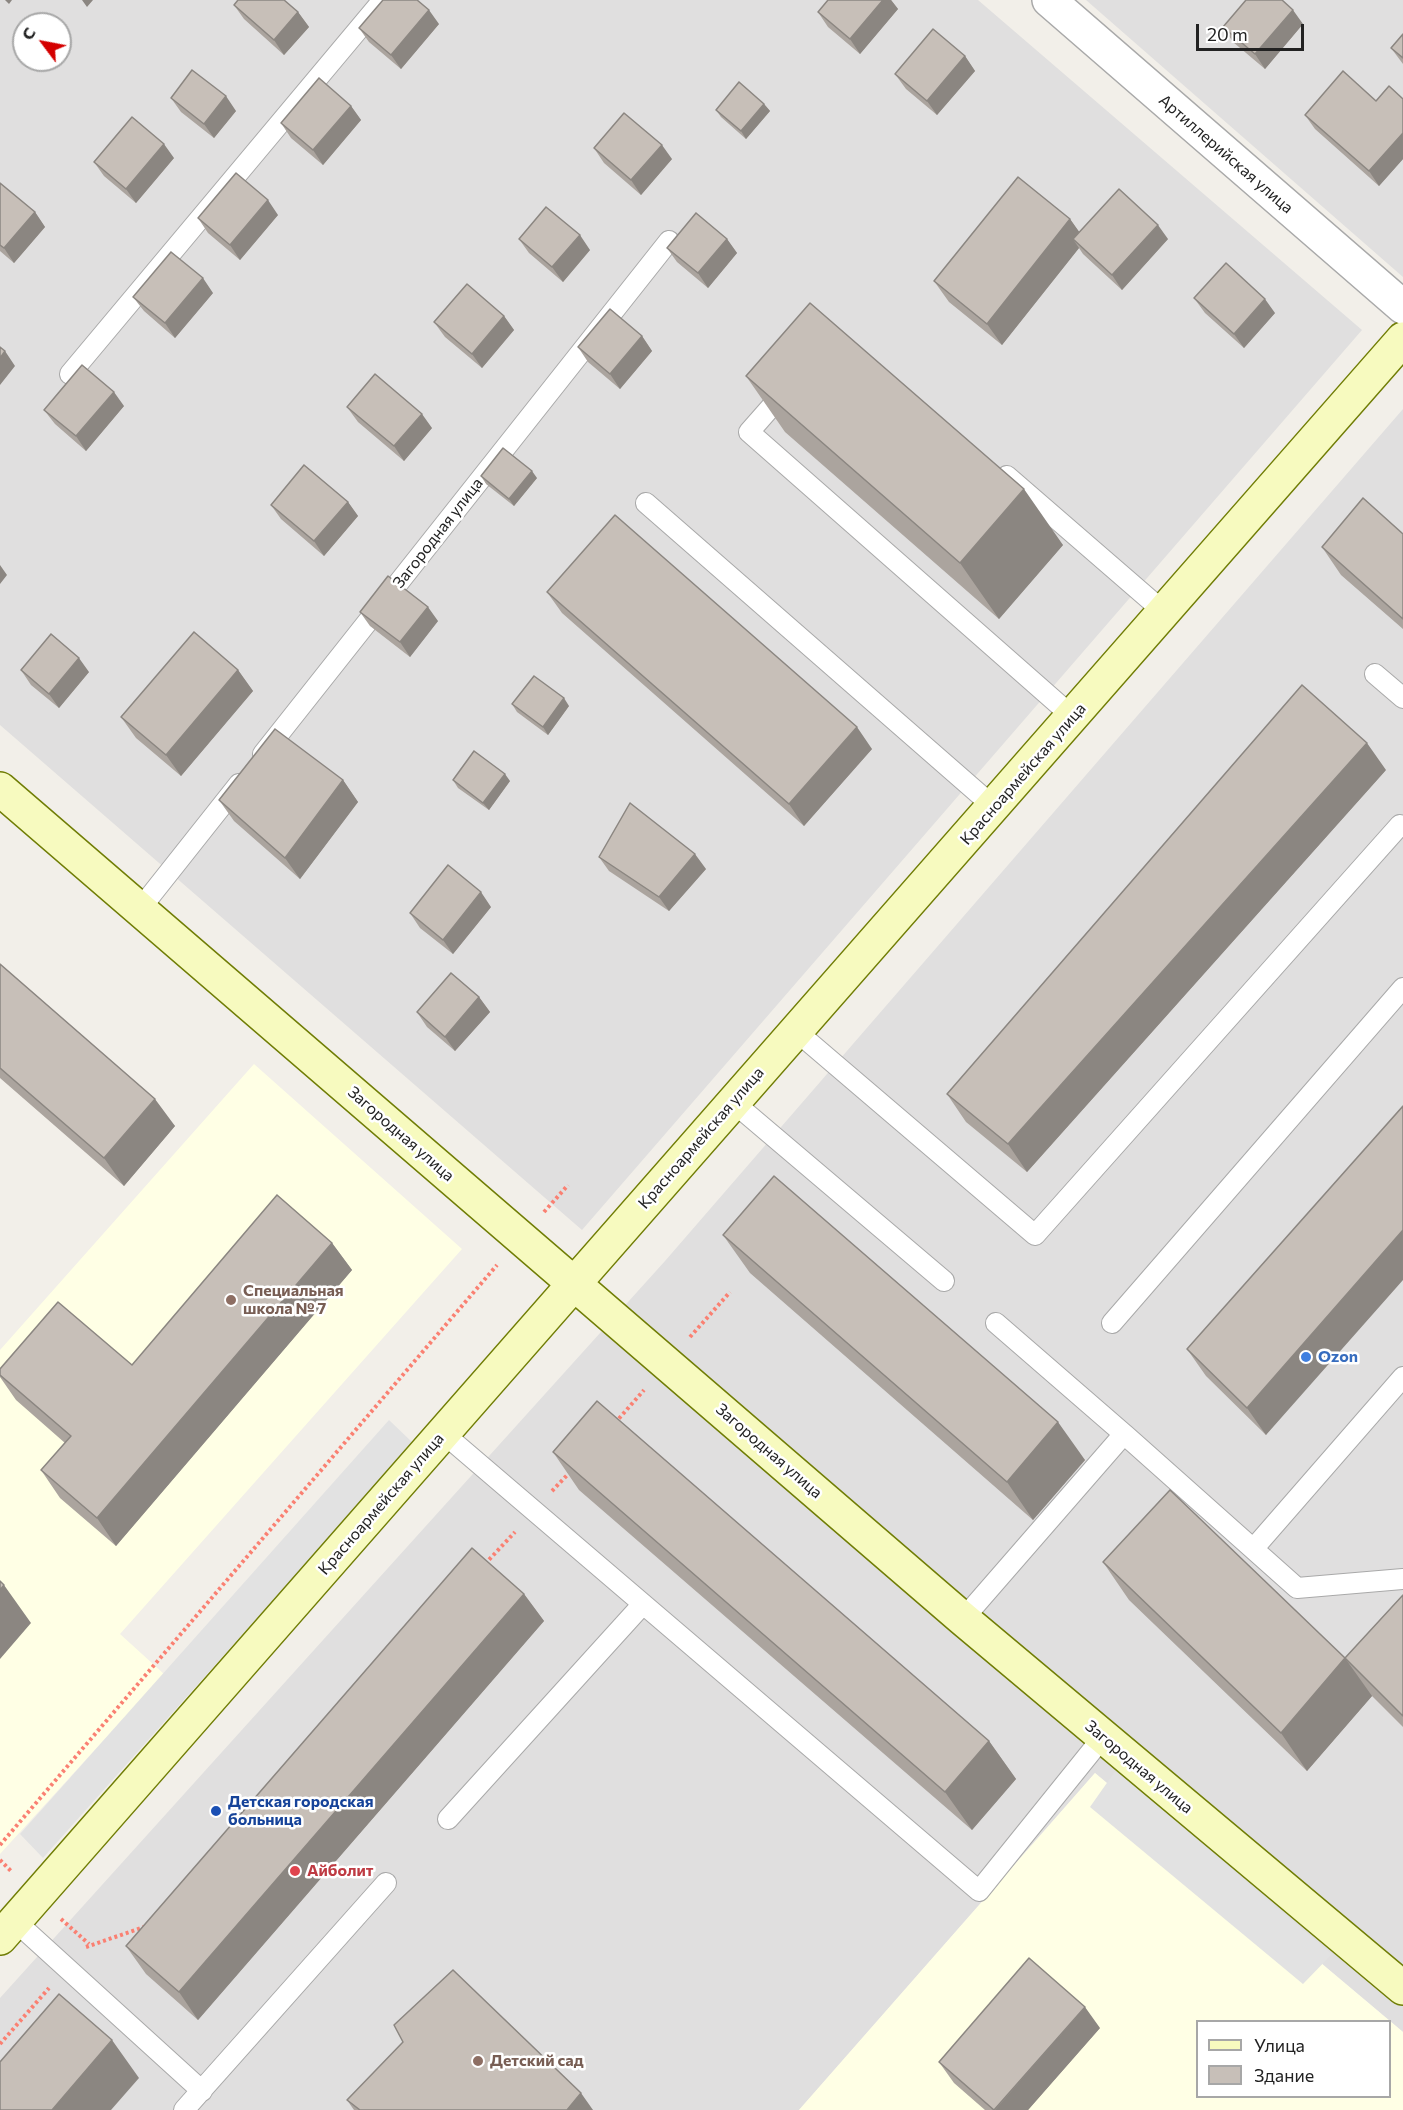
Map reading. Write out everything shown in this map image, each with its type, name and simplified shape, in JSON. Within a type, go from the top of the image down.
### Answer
[{"type":"main road","name":"Красноармейская улица","points":[[7,1929],[1403,339]]},
{"type":"main road","name":"Загородная улица","points":[[0,789],[575,1282],[963,1619],[1403,1988]]},
{"type":"street","name":"Артиллерийская улица","points":[[1048,0],[1403,307]]},
{"type":"lane","points":[[70,374],[383,0]]},
{"type":"lane","name":"Загородная улица","points":[[140,909],[669,241]]},
{"type":"lane","points":[[801,373],[749,432],[1072,717]]},
{"type":"lane","points":[[992,464],[1164,612]]},
{"type":"lane","points":[[646,503],[994,807]]},
{"type":"lane","points":[[1375,674],[1403,698]]},
{"type":"lane","points":[[796,1031],[1035,1235],[1401,825]]},
{"type":"lane","points":[[1112,1323],[1403,988]]},
{"type":"lane","points":[[734,1102],[944,1281]]},
{"type":"lane","points":[[996,1323],[1297,1588],[1403,1579]]},
{"type":"lane","points":[[1254,1548],[1403,1377]]},
{"type":"lane","points":[[443,1433],[979,1891],[1103,1737]]},
{"type":"lane","points":[[963,1619],[1124,1434]]},
{"type":"lane","points":[[447,1819],[642,1605]]},
{"type":"lane","points":[[184,2110],[386,1883]]},
{"type":"lane","points":[[7,1929],[66,1968],[202,2091]]},
{"type":"path","points":[[0,1845],[568,1185]]},
{"type":"path","points":[[610,1429],[730,1292]]},
{"type":"path","points":[[546,1498],[578,1463]]},
{"type":"path","points":[[482,1568],[522,1524]]},
{"type":"path","points":[[0,2044],[89,1944],[153,1924]]},
{"type":"shaded area","points":[[0,0],[978,0],[1362,330],[582,1230],[0,725]]},
{"type":"shaded area","points":[[1086,0],[1403,0],[1403,277]]},
{"type":"shaded area","points":[[1403,409],[1403,2032],[1095,1773],[799,2110],[0,2110],[0,1998],[665,1261]]},
{"type":"shaded area","name":"Специальная школа № 7","points":[[254,1064],[462,1249],[120,1634],[164,1674],[0,1854],[0,1350]]},
{"type":"shaded area","points":[[389,1420],[413,1443],[43,1858],[20,1834]]},
{"type":"shaded area","points":[[1116,1770],[1332,1954],[1303,1984],[1090,1807]]},
{"type":"shaded area","points":[[1095,1773],[1389,2020],[1196,2020],[1196,2098],[1391,2098],[1391,2022],[1403,2032],[1403,2110],[799,2110]]},
{"type":"building","points":[[238,0],[284,0],[298,12],[274,40],[234,5]]},
{"type":"building","points":[[383,0],[417,0],[429,10],[391,55],[359,28]]},
{"type":"building","points":[[828,0],[883,0],[850,39],[818,12]]},
{"type":"building","points":[[1246,0],[1282,0],[1293,10],[1255,54],[1223,27]]},
{"type":"building","points":[[933,29],[965,56],[927,101],[895,74]]},
{"type":"building","points":[[1403,34],[1403,58],[1391,48]]},
{"type":"building","points":[[192,70],[226,96],[204,124],[171,98]]},
{"type":"building","points":[[1343,71],[1376,101],[1389,86],[1403,99],[1403,133],[1369,171],[1305,115]]},
{"type":"building","points":[[319,78],[351,106],[313,150],[281,123]]},
{"type":"building","points":[[739,82],[764,104],[741,131],[716,110]]},
{"type":"building","points":[[624,113],[662,145],[631,180],[594,148]]},
{"type":"building","points":[[132,117],[164,144],[126,189],[94,162]]},
{"type":"building","points":[[236,173],[268,200],[230,245],[198,218]]},
{"type":"building","points":[[1018,177],[1070,219],[987,324],[934,281]]},
{"type":"building","points":[[0,183],[35,212],[4,248],[0,245]]},
{"type":"building","points":[[1119,189],[1158,225],[1112,275],[1073,239]]},
{"type":"building","points":[[546,207],[580,235],[552,267],[519,239]]},
{"type":"building","points":[[696,213],[727,239],[698,273],[667,248]]},
{"type":"building","points":[[171,252],[203,278],[165,323],[133,297]]},
{"type":"building","points":[[1226,263],[1265,299],[1234,334],[1194,298]]},
{"type":"building","points":[[467,284],[504,316],[472,354],[434,322]]},
{"type":"building","points":[[810,303],[1024,489],[960,563],[746,376]]},
{"type":"building","points":[[610,309],[642,336],[610,374],[578,347]]},
{"type":"building","points":[[0,347],[5,351],[0,358]]},
{"type":"building","points":[[82,365],[114,392],[76,436],[44,410]]},
{"type":"building","points":[[375,374],[422,414],[394,446],[347,407]]},
{"type":"building","points":[[503,448],[532,471],[509,499],[481,476]]},
{"type":"building","points":[[304,465],[348,502],[314,541],[271,505]]},
{"type":"building","points":[[1363,498],[1403,534],[1403,619],[1322,547]]},
{"type":"building","points":[[615,515],[857,727],[789,804],[547,592]]},
{"type":"building","points":[[388,576],[428,607],[400,642],[360,612]]},
{"type":"building","points":[[194,632],[238,670],[166,755],[121,717]]},
{"type":"building","points":[[51,634],[79,658],[49,694],[21,670]]},
{"type":"building","points":[[534,676],[564,698],[543,727],[512,704]]},
{"type":"building","points":[[1302,685],[1367,743],[1008,1144],[947,1094]]},
{"type":"building","points":[[275,729],[343,780],[285,858],[219,800]]},
{"type":"building","points":[[474,751],[505,774],[483,803],[453,780]]},
{"type":"building","points":[[630,803],[695,854],[659,897],[599,857]]},
{"type":"building","points":[[448,865],[481,892],[443,940],[410,913]]},
{"type":"building","points":[[0,964],[155,1099],[104,1158],[0,1068]]},
{"type":"building","points":[[451,973],[479,997],[445,1037],[417,1012]]},
{"type":"building","points":[[1403,1106],[1403,1230],[1247,1408],[1187,1349]]},
{"type":"building","points":[[774,1176],[1058,1422],[1007,1482],[723,1235]]},
{"type":"building","points":[[277,1195],[332,1243],[97,1518],[41,1470],[71,1436],[0,1375],[0,1369],[58,1302],[132,1365]]},
{"type":"building","points":[[597,1401],[989,1741],[945,1792],[553,1452]]},
{"type":"building","points":[[1170,1490],[1345,1658],[1281,1733],[1103,1562]]},
{"type":"building","points":[[472,1548],[524,1594],[179,1992],[126,1946]]},
{"type":"building","points":[[1403,1595],[1403,1716],[1345,1658]]},
{"type":"building","points":[[1029,1958],[1085,2007],[994,2110],[939,2062]]},
{"type":"building","name":"Детский сад","points":[[453,1970],[581,2093],[567,2110],[360,2110],[347,2100],[403,2042],[394,2025]]},
{"type":"building","points":[[59,1994],[112,2040],[52,2110],[0,2110],[0,2062]]},
{"type":"place","name":"Специальная школа № 7","points":[[231,1300]]},
{"type":"place","name":"Ozon","points":[[1306,1357]]},
{"type":"place","name":"Детская городская больница","points":[[216,1811]]},
{"type":"place","name":"Айболит","points":[[295,1871]]},
{"type":"place","name":"Детский сад","points":[[478,2061]]}]
